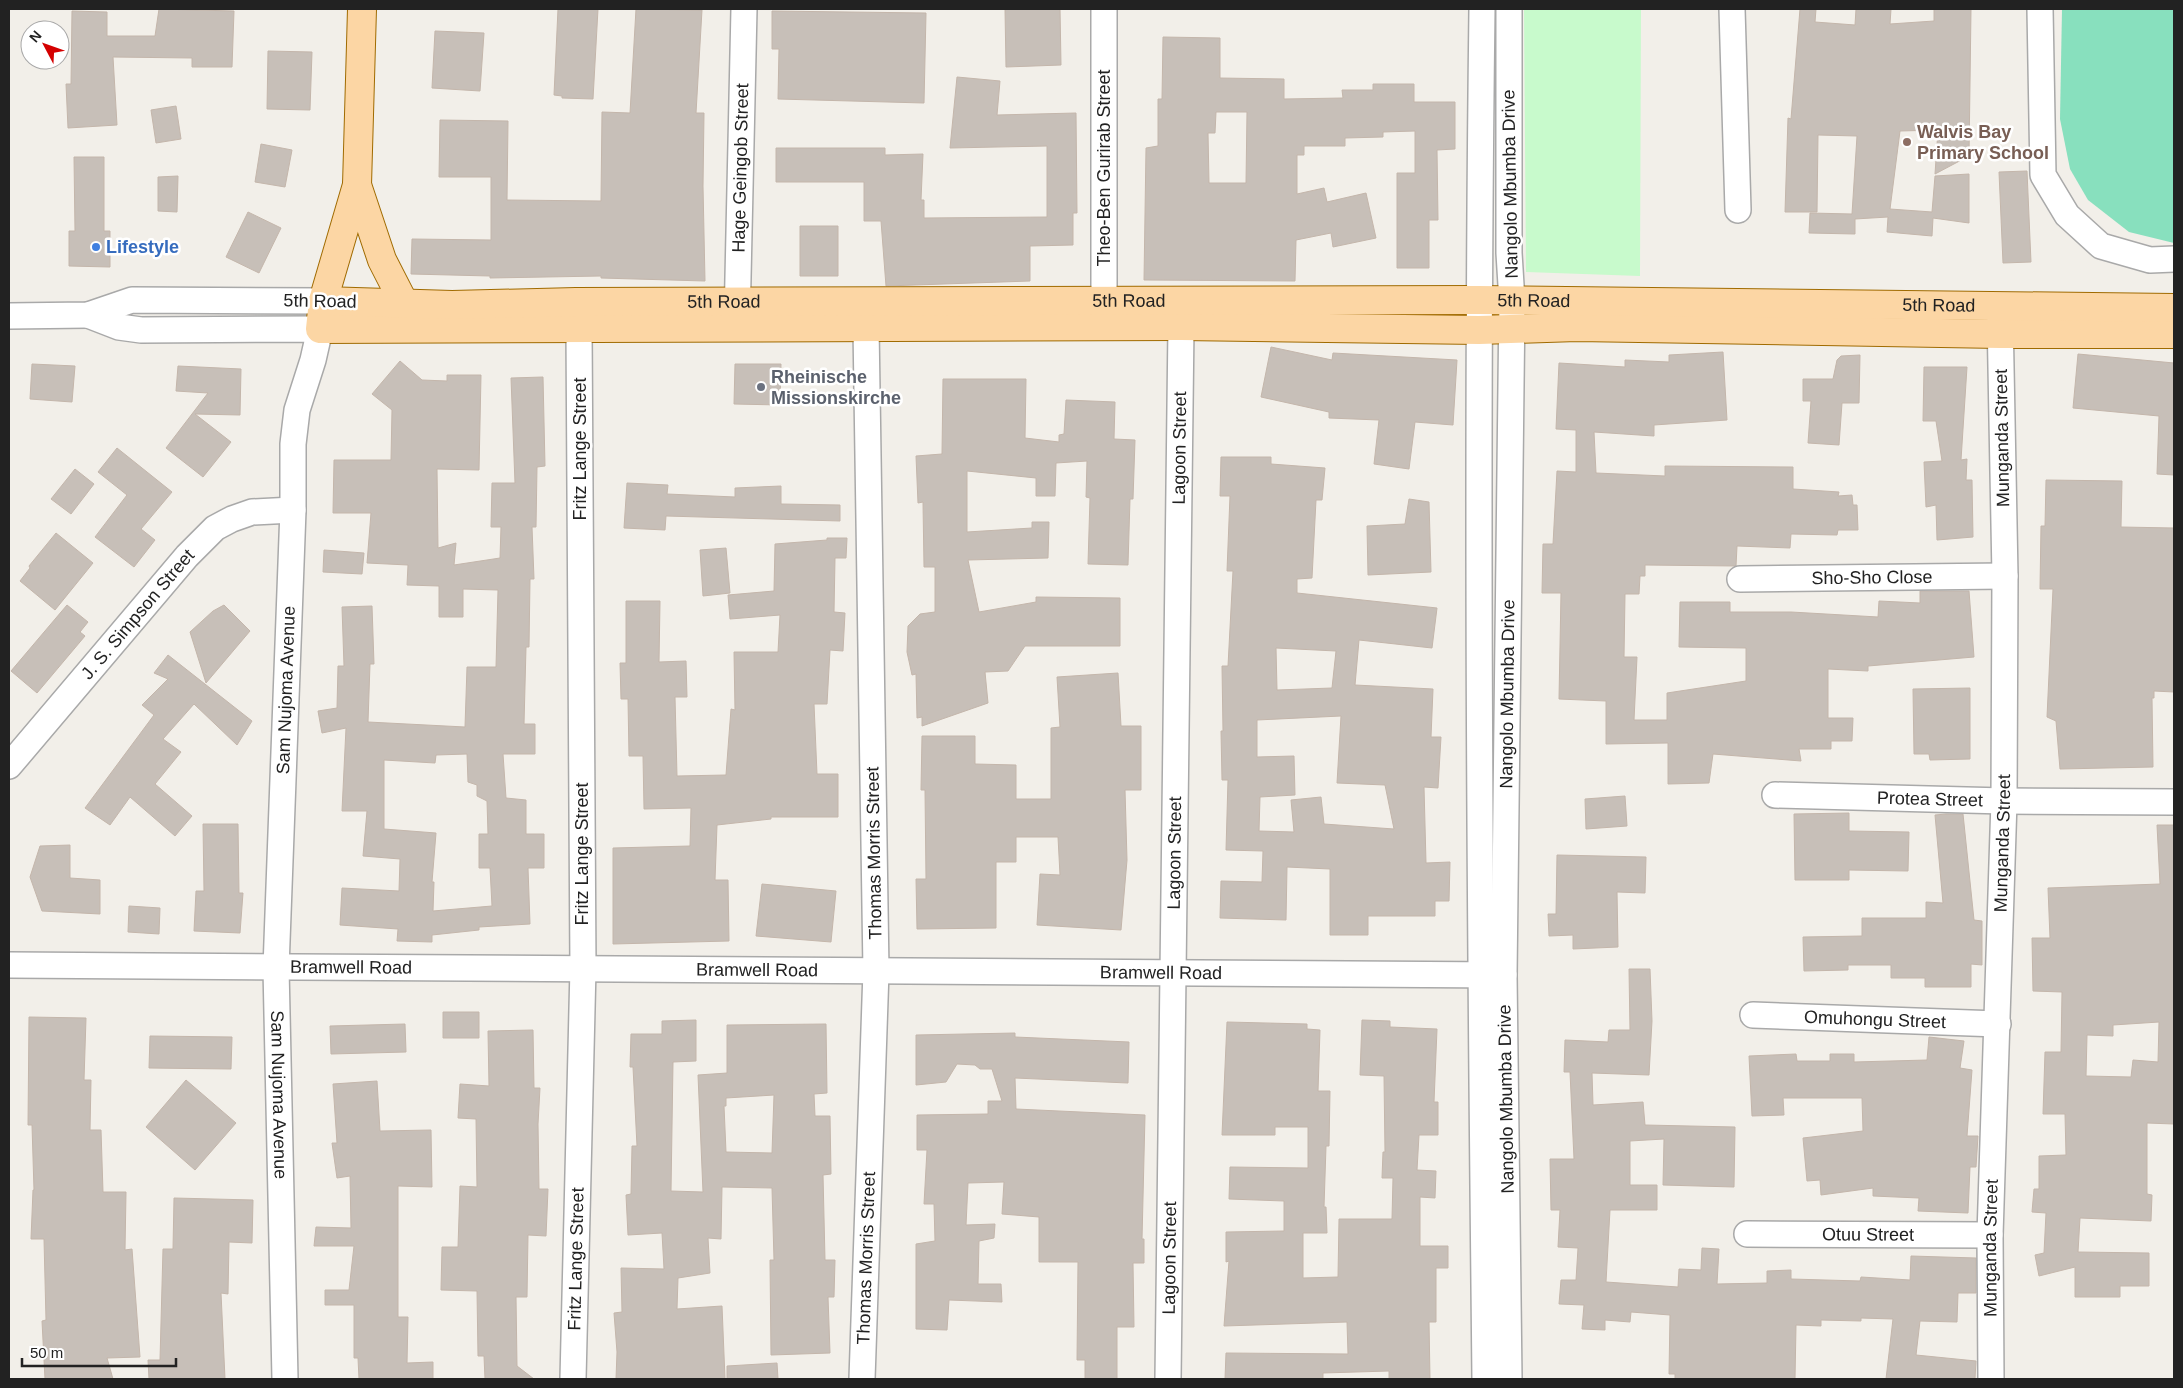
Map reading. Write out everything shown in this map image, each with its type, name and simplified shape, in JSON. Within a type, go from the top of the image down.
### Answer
[{"type":"main road","name":"Sam Nujoma Avenue","points":[[320,329],[323,301],[357,185],[362,9]]},
{"type":"main road","points":[[357,185],[382,260],[404,303]]},
{"type":"main road","name":"5th Road","points":[[323,301],[452,305],[576,302],[737,314],[866,327],[1104,314],[1478,300],[2174,308]]},
{"type":"main road","name":"5th Road","points":[[320,329],[579,330],[737,314],[1104,314],[1181,326],[1479,330],[1577,327],[2000,334],[2174,334]]},
{"type":"street","name":"Hage Geingob Street","points":[[737,314],[744,9]]},
{"type":"street","name":"Theo-Ben Gurirab Street","points":[[1104,9],[1104,314]]},
{"type":"street","name":"Nangolo Mbumba Drive","points":[[1482,9],[1478,300],[1492,974],[1509,1379]]},
{"type":"street","name":"Nangolo Mbumba Drive","points":[[1485,1379],[1492,974],[1512,301],[1509,253],[1510,9]]},
{"type":"street","points":[[1732,9],[1738,210]]},
{"type":"street","points":[[2040,9],[2043,175],[2067,214],[2101,246],[2150,260],[2174,259]]},
{"type":"street","name":"5th Road","points":[[88,316],[132,300],[323,301]]},
{"type":"street","name":"Munganda Street","points":[[1990,1379],[1990,1235],[2004,801],[2005,576],[2000,307]]},
{"type":"street","name":"5th Road","points":[[9,316],[88,316],[119,327],[141,330],[320,329]]},
{"type":"street","name":"Lagoon Street","points":[[1168,1379],[1181,326]]},
{"type":"street","name":"Thomas Morris Street","points":[[862,1379],[876,970],[866,327]]},
{"type":"street","name":"Sam Nujoma Avenue","points":[[285,1379],[276,968],[293,510],[293,444],[297,410],[313,360],[320,329]]},
{"type":"street","name":"Fritz Lange Street","points":[[573,1379],[582,968],[579,330]]},
{"type":"street","name":"J. S. Simpson Street","points":[[9,766],[187,556],[215,528],[252,512],[293,510]]},
{"type":"street","name":"Sho-Sho Close","points":[[1740,580],[2005,576]]},
{"type":"street","name":"Protea Street","points":[[1775,796],[2004,801],[2174,802]]},
{"type":"street","name":"Bramwell Road","points":[[9,965],[1492,974]]},
{"type":"street","name":"Omuhongu Street","points":[[1753,1015],[1998,1024]]},
{"type":"street","name":"Otuu Street","points":[[1746,1234],[1990,1235]]},
{"type":"green space","points":[[1524,9],[1641,9],[1640,276],[1526,272]]},
{"type":"green space","points":[[2062,9],[2174,9],[2174,243],[2129,232],[2088,200],[2070,169],[2060,119]]},
{"type":"building","points":[[159,9],[234,11],[232,67],[192,67],[192,58],[113,57],[117,125],[68,128],[66,84],[71,84],[72,11],[107,12],[107,36],[155,36]]},
{"type":"building","points":[[558,9],[598,9],[593,99],[562,98],[562,96],[554,95]]},
{"type":"building","points":[[636,9],[702,10],[696,113],[704,113],[705,281],[601,278],[601,276],[490,278],[490,276],[411,274],[412,239],[491,240],[491,177],[439,177],[440,120],[508,121],[507,200],[601,201],[602,112],[630,113]]},
{"type":"building","points":[[1005,9],[1060,9],[1061,65],[1006,67]]},
{"type":"building","points":[[1800,9],[1816,9],[1815,22],[1855,25],[1856,9],[1891,9],[1890,24],[1934,21],[1934,9],[1971,9],[1969,156],[1935,174],[1938,130],[1900,131],[1890,209],[1932,212],[1935,176],[1969,174],[1969,223],[1933,218],[1932,236],[1887,232],[1888,217],[1855,219],[1855,234],[1809,233],[1810,213],[1852,214],[1857,136],[1818,135],[1817,212],[1785,212],[1788,118],[1791,119]]},
{"type":"building","points":[[772,11],[926,13],[924,103],[778,99],[779,49],[772,49]]},
{"type":"building","points":[[435,31],[484,33],[480,91],[432,88]]},
{"type":"building","points":[[1163,37],[1220,38],[1220,78],[1284,79],[1284,99],[1343,98],[1342,90],[1373,90],[1373,84],[1414,84],[1414,102],[1455,102],[1455,149],[1437,150],[1438,220],[1429,220],[1429,268],[1397,268],[1397,173],[1415,173],[1415,131],[1383,132],[1383,137],[1345,138],[1345,146],[1304,146],[1304,155],[1297,155],[1297,194],[1324,188],[1327,202],[1366,193],[1376,238],[1333,247],[1331,233],[1296,240],[1295,281],[1144,280],[1146,148],[1158,146],[1158,99],[1162,99]],"holes":[[[1216,112],[1247,112],[1246,183],[1209,183],[1208,133],[1215,133]]]},
{"type":"building","points":[[268,51],[312,52],[310,110],[267,109]]},
{"type":"building","points":[[957,77],[1000,81],[997,115],[1076,113],[1077,213],[1073,213],[1073,245],[1030,246],[1030,281],[886,286],[881,221],[864,221],[864,182],[776,182],[776,148],[885,148],[885,155],[923,154],[921,200],[924,200],[924,218],[1047,217],[1047,146],[950,148]]},
{"type":"building","points":[[176,106],[181,139],[156,143],[151,110]]},
{"type":"building","points":[[261,144],[292,150],[285,187],[255,182]]},
{"type":"building","points":[[74,157],[104,157],[104,231],[110,231],[110,267],[69,266],[69,231],[75,231]]},
{"type":"building","points":[[2027,171],[2031,262],[2003,263],[1999,172]]},
{"type":"building","points":[[178,176],[177,212],[158,211],[158,177]]},
{"type":"building","points":[[248,212],[281,228],[259,273],[226,257]]},
{"type":"building","points":[[800,226],[838,226],[838,276],[800,276]]},
{"type":"building","points":[[1271,347],[1332,360],[1333,353],[1457,360],[1453,425],[1415,422],[1409,469],[1374,464],[1379,420],[1329,418],[1329,412],[1261,397]]},
{"type":"building","points":[[1723,352],[1727,420],[1654,425],[1654,436],[1594,432],[1596,473],[1665,476],[1665,466],[1793,467],[1793,489],[1839,492],[1838,496],[1852,495],[1853,505],[1857,505],[1858,530],[1838,530],[1837,535],[1791,534],[1790,548],[1737,546],[1736,566],[1645,565],[1645,576],[1640,576],[1639,594],[1625,594],[1624,657],[1637,657],[1634,720],[1667,720],[1667,693],[1746,681],[1746,648],[1679,647],[1680,602],[1730,602],[1730,612],[1791,612],[1878,617],[1879,601],[1920,603],[1920,591],[1969,591],[1974,657],[1868,666],[1868,671],[1828,669],[1828,718],[1853,718],[1852,741],[1831,741],[1831,749],[1799,749],[1801,761],[1713,754],[1709,783],[1668,784],[1668,743],[1606,744],[1606,701],[1559,699],[1561,593],[1542,593],[1543,544],[1553,544],[1557,471],[1576,472],[1576,430],[1556,429],[1559,363],[1625,367],[1625,360],[1669,362],[1669,355]]},
{"type":"building","points":[[2078,354],[2174,363],[2174,475],[2157,474],[2159,416],[2073,408]]},
{"type":"building","points":[[1860,355],[1859,403],[1842,403],[1839,445],[1808,443],[1811,401],[1803,401],[1803,379],[1833,379],[1837,360],[1841,356]]},
{"type":"building","points":[[400,361],[422,380],[447,381],[447,375],[481,375],[479,470],[437,469],[438,548],[456,543],[454,565],[500,558],[501,527],[491,527],[492,483],[515,483],[511,378],[543,377],[545,466],[537,467],[536,527],[532,527],[534,579],[530,579],[529,647],[526,647],[524,724],[535,724],[535,754],[503,754],[506,798],[526,800],[526,834],[544,834],[544,868],[528,868],[530,924],[479,927],[479,930],[432,935],[432,942],[397,941],[398,929],[340,925],[342,888],[399,891],[400,859],[363,856],[367,811],[342,811],[346,728],[322,733],[318,711],[337,708],[338,666],[344,666],[342,607],[372,606],[374,664],[370,664],[368,722],[465,727],[467,667],[496,667],[498,590],[463,589],[463,617],[439,617],[439,586],[407,585],[408,565],[367,563],[371,513],[333,513],[334,460],[391,460],[392,410],[372,394]],"holes":[[[467,754],[468,782],[477,785],[477,796],[487,801],[488,834],[479,834],[479,868],[490,868],[492,906],[433,911],[434,882],[432,882],[436,833],[384,829],[384,760],[435,763],[436,755]]]},
{"type":"building","points":[[32,364],[75,366],[72,402],[30,399]]},
{"type":"building","points":[[735,364],[781,364],[780,405],[734,404]]},
{"type":"building","points":[[178,366],[241,369],[240,415],[195,414],[231,442],[203,477],[166,448],[208,393],[176,391]]},
{"type":"building","points":[[1924,367],[1967,367],[1961,460],[1967,459],[1966,480],[1972,480],[1973,537],[1937,540],[1936,505],[1926,507],[1924,462],[1942,461],[1936,421],[1923,421]]},
{"type":"building","points":[[943,379],[1026,379],[1025,438],[1059,442],[1059,435],[1064,434],[1066,400],[1115,402],[1114,439],[1135,440],[1133,499],[1130,499],[1128,565],[1088,564],[1090,498],[1086,497],[1087,461],[1056,463],[1055,496],[1036,496],[1036,478],[967,471],[967,532],[1032,528],[1032,522],[1049,522],[1048,558],[968,560],[979,612],[1036,602],[1036,597],[1120,598],[1120,646],[1025,646],[1008,671],[985,672],[988,703],[922,726],[922,717],[917,718],[916,674],[912,675],[907,652],[908,626],[920,614],[935,612],[935,567],[924,567],[923,502],[918,503],[916,456],[942,454]]},
{"type":"building","points":[[117,448],[172,492],[141,529],[155,540],[134,567],[95,537],[127,495],[98,472]]},
{"type":"building","points":[[1221,457],[1271,457],[1271,464],[1325,468],[1322,500],[1316,500],[1312,578],[1297,579],[1297,593],[1437,608],[1432,648],[1359,640],[1355,685],[1433,689],[1431,737],[1441,737],[1438,788],[1424,787],[1426,863],[1450,862],[1449,901],[1435,901],[1435,916],[1368,916],[1368,935],[1330,935],[1330,869],[1287,867],[1286,920],[1220,918],[1221,881],[1262,882],[1263,851],[1226,850],[1228,780],[1222,780],[1222,666],[1228,666],[1233,571],[1227,571],[1230,496],[1220,496]],"holes":[[[1276,648],[1336,651],[1332,688],[1277,690]],[[1341,716],[1337,783],[1385,785],[1394,829],[1324,824],[1321,797],[1291,800],[1294,832],[1259,831],[1260,797],[1295,795],[1294,756],[1257,757],[1257,720]]]},
{"type":"building","points":[[75,469],[94,484],[71,514],[51,499]]},
{"type":"building","points":[[2046,480],[2122,481],[2121,527],[2174,528],[2174,692],[2154,691],[2154,698],[2152,698],[2153,767],[2060,769],[2056,721],[2047,717],[2053,589],[2040,589],[2041,526],[2045,526]]},
{"type":"building","points":[[627,483],[668,485],[667,494],[735,497],[735,488],[781,486],[781,504],[840,505],[840,521],[666,516],[665,530],[624,528]]},
{"type":"building","points":[[1409,499],[1429,502],[1431,572],[1368,575],[1367,526],[1405,524]]},
{"type":"building","points":[[56,533],[93,563],[55,610],[20,581],[30,568],[29,566]]},
{"type":"building","points":[[827,538],[847,538],[846,558],[835,558],[834,612],[845,613],[843,651],[830,650],[827,704],[814,704],[817,774],[838,774],[838,817],[771,817],[771,819],[717,825],[715,880],[728,880],[729,941],[613,944],[613,848],[690,846],[691,808],[644,809],[643,756],[629,756],[628,699],[621,699],[620,663],[626,663],[626,601],[660,601],[659,662],[686,661],[687,697],[675,697],[677,776],[726,775],[731,709],[735,710],[734,652],[778,652],[780,615],[730,619],[728,595],[774,591],[775,544],[827,540]]},
{"type":"building","points":[[726,548],[730,593],[703,596],[700,550]]},
{"type":"building","points":[[324,550],[364,553],[362,574],[323,572]]},
{"type":"building","points":[[67,605],[88,622],[80,632],[85,636],[37,693],[11,671]]},
{"type":"building","points":[[224,605],[250,631],[206,683],[190,632],[213,611]]},
{"type":"building","points":[[168,655],[252,721],[237,745],[194,704],[163,739],[181,752],[155,784],[192,816],[175,836],[130,797],[110,825],[85,808],[154,715],[142,705],[168,679],[154,673]]},
{"type":"building","points":[[1118,673],[1121,726],[1141,726],[1141,790],[1125,790],[1127,860],[1121,930],[1037,925],[1040,874],[1060,875],[1058,837],[1016,837],[1016,862],[996,862],[996,928],[917,929],[916,879],[926,879],[925,790],[921,790],[922,736],[975,736],[975,764],[1016,765],[1016,799],[1051,799],[1051,728],[1060,727],[1057,677]]},
{"type":"building","points":[[1970,688],[1970,759],[1930,760],[1929,754],[1914,754],[1913,689]]},
{"type":"building","points":[[1625,796],[1627,826],[1586,829],[1585,799]]},
{"type":"building","points":[[1849,813],[1849,831],[1909,832],[1908,871],[1849,870],[1849,880],[1795,880],[1794,814]]},
{"type":"building","points":[[1963,814],[1974,920],[1982,921],[1982,965],[1971,964],[1971,987],[1925,987],[1925,978],[1891,978],[1891,965],[1848,965],[1848,970],[1804,971],[1803,937],[1862,936],[1862,918],[1926,918],[1926,902],[1943,903],[1935,815]]},
{"type":"building","points":[[203,824],[238,824],[239,893],[243,893],[240,933],[194,931],[196,891],[204,891]]},
{"type":"building","points":[[2157,825],[2174,825],[2174,1124],[2147,1123],[2147,1194],[2152,1195],[2151,1221],[2080,1218],[2078,1252],[2149,1253],[2149,1286],[2120,1286],[2120,1297],[2075,1297],[2075,1267],[2039,1276],[2035,1255],[2044,1253],[2046,1213],[2032,1212],[2034,1189],[2039,1189],[2039,1156],[2066,1155],[2065,1114],[2043,1114],[2045,1052],[2061,1052],[2062,992],[2033,991],[2032,938],[2050,938],[2048,888],[2160,884]],"holes":[[[2159,1022],[2158,1062],[2133,1060],[2131,1077],[2086,1076],[2087,1035],[2113,1036],[2113,1025]]]},
{"type":"building","points":[[70,845],[70,878],[100,880],[100,914],[42,911],[30,877],[40,846]]},
{"type":"building","points":[[1557,855],[1646,857],[1645,893],[1617,892],[1618,947],[1573,949],[1573,935],[1549,936],[1548,914],[1556,914]]},
{"type":"building","points":[[762,884],[836,891],[831,942],[756,936]]},
{"type":"building","points":[[129,906],[160,908],[159,934],[128,932]]},
{"type":"building","points":[[1629,969],[1650,969],[1652,1021],[1649,1075],[1592,1073],[1593,1105],[1643,1102],[1645,1125],[1735,1127],[1734,1187],[1663,1185],[1664,1139],[1630,1141],[1630,1185],[1657,1185],[1657,1210],[1610,1210],[1606,1282],[1678,1287],[1679,1269],[1701,1270],[1702,1248],[1719,1249],[1717,1284],[1767,1283],[1767,1271],[1791,1270],[1791,1279],[1860,1281],[1861,1277],[1910,1280],[1911,1256],[1976,1258],[1976,1293],[1958,1293],[1957,1322],[1920,1321],[1916,1355],[1976,1361],[1975,1379],[1886,1379],[1893,1319],[1861,1318],[1861,1321],[1821,1320],[1821,1326],[1796,1325],[1795,1379],[1675,1379],[1675,1374],[1669,1374],[1670,1315],[1631,1312],[1630,1322],[1605,1320],[1605,1330],[1582,1329],[1584,1305],[1559,1304],[1561,1280],[1576,1280],[1578,1248],[1558,1247],[1560,1210],[1551,1210],[1550,1159],[1574,1159],[1570,1072],[1564,1072],[1565,1040],[1608,1042],[1609,1030],[1630,1030]]},
{"type":"building","points":[[443,1012],[479,1012],[479,1038],[443,1038]]},
{"type":"building","points":[[29,1017],[86,1018],[84,1080],[91,1080],[90,1130],[101,1130],[103,1192],[126,1192],[125,1250],[132,1249],[140,1357],[107,1358],[113,1379],[45,1379],[42,1321],[46,1320],[44,1239],[31,1239],[34,1190],[32,1125],[28,1125]]},
{"type":"building","points":[[696,1020],[696,1061],[673,1062],[671,1191],[703,1192],[698,1075],[727,1073],[727,1025],[826,1024],[827,1093],[814,1094],[815,1116],[830,1116],[831,1174],[823,1175],[825,1260],[835,1260],[834,1297],[828,1297],[830,1353],[771,1355],[770,1260],[774,1260],[772,1188],[722,1187],[721,1239],[708,1238],[710,1273],[678,1278],[677,1309],[722,1306],[725,1379],[616,1379],[617,1352],[614,1313],[622,1312],[621,1268],[664,1269],[662,1233],[628,1235],[626,1195],[631,1194],[632,1146],[637,1146],[633,1067],[630,1067],[631,1034],[662,1034],[662,1021]],"holes":[[[774,1095],[772,1153],[726,1152],[724,1106],[726,1106],[726,1098]]]},
{"type":"building","points":[[1362,1020],[1390,1021],[1390,1027],[1437,1029],[1434,1102],[1438,1102],[1438,1135],[1419,1135],[1417,1170],[1436,1171],[1435,1198],[1420,1197],[1420,1246],[1448,1246],[1448,1268],[1436,1268],[1436,1322],[1429,1322],[1430,1379],[1389,1379],[1389,1371],[1323,1373],[1323,1379],[1225,1379],[1226,1353],[1348,1354],[1347,1322],[1224,1326],[1229,1261],[1226,1262],[1226,1232],[1284,1231],[1284,1201],[1229,1199],[1230,1167],[1308,1168],[1308,1127],[1275,1127],[1275,1135],[1222,1135],[1227,1022],[1307,1024],[1307,1029],[1320,1030],[1318,1091],[1330,1091],[1329,1146],[1326,1146],[1324,1207],[1326,1207],[1327,1233],[1303,1233],[1303,1278],[1338,1277],[1339,1219],[1392,1219],[1393,1178],[1382,1178],[1383,1152],[1385,1152],[1384,1076],[1360,1075]]},
{"type":"building","points":[[405,1024],[406,1052],[331,1054],[330,1026]]},
{"type":"building","points":[[533,1030],[534,1088],[540,1088],[538,1124],[539,1189],[548,1189],[546,1236],[528,1235],[527,1297],[516,1297],[517,1366],[534,1379],[485,1379],[484,1356],[478,1356],[477,1291],[441,1290],[442,1247],[458,1247],[460,1186],[477,1187],[476,1119],[458,1118],[460,1084],[489,1086],[488,1031]]},
{"type":"building","points":[[1015,1033],[1015,1037],[1129,1042],[1128,1083],[1015,1078],[1016,1109],[1145,1115],[1142,1239],[1144,1239],[1144,1263],[1133,1263],[1134,1327],[1117,1327],[1117,1379],[1085,1379],[1085,1360],[1077,1360],[1078,1262],[1039,1262],[1039,1217],[1002,1214],[1004,1182],[968,1183],[966,1225],[995,1224],[994,1238],[979,1241],[978,1284],[1001,1284],[1002,1302],[949,1300],[947,1330],[916,1329],[916,1244],[935,1241],[934,1204],[924,1204],[927,1150],[917,1150],[917,1115],[988,1114],[988,1101],[1002,1101],[992,1069],[980,1069],[975,1065],[957,1064],[946,1082],[916,1085],[916,1035]]},
{"type":"building","points":[[150,1036],[232,1037],[231,1069],[149,1068]]},
{"type":"building","points":[[1929,1037],[1964,1041],[1960,1068],[1972,1070],[1967,1136],[1978,1136],[1976,1167],[1970,1167],[1968,1213],[1918,1211],[1919,1198],[1873,1196],[1873,1188],[1821,1195],[1820,1180],[1807,1181],[1803,1138],[1863,1131],[1862,1098],[1783,1098],[1784,1115],[1752,1116],[1749,1056],[1796,1054],[1797,1061],[1830,1061],[1830,1054],[1854,1054],[1854,1062],[1927,1060]]},
{"type":"building","points":[[186,1080],[236,1123],[195,1170],[146,1127]]},
{"type":"building","points":[[377,1081],[380,1131],[431,1130],[432,1187],[398,1186],[398,1317],[408,1317],[407,1363],[433,1362],[433,1379],[359,1379],[358,1358],[354,1358],[354,1305],[325,1305],[325,1290],[349,1290],[354,1246],[314,1246],[316,1227],[351,1228],[350,1176],[337,1178],[332,1143],[337,1143],[333,1084]]},
{"type":"building","points":[[174,1198],[253,1200],[252,1243],[229,1242],[228,1294],[221,1293],[225,1379],[149,1379],[148,1360],[160,1360],[163,1249],[173,1249]]},
{"type":"building","points":[[777,1363],[778,1379],[727,1379],[727,1366]]},
{"type":"place","name":"Walvis Bay Primary School","points":[[1907,142]]},
{"type":"place","name":"Lifestyle","points":[[96,247]]},
{"type":"place","name":"Rheinische Missionskirche","points":[[761,387]]}]
